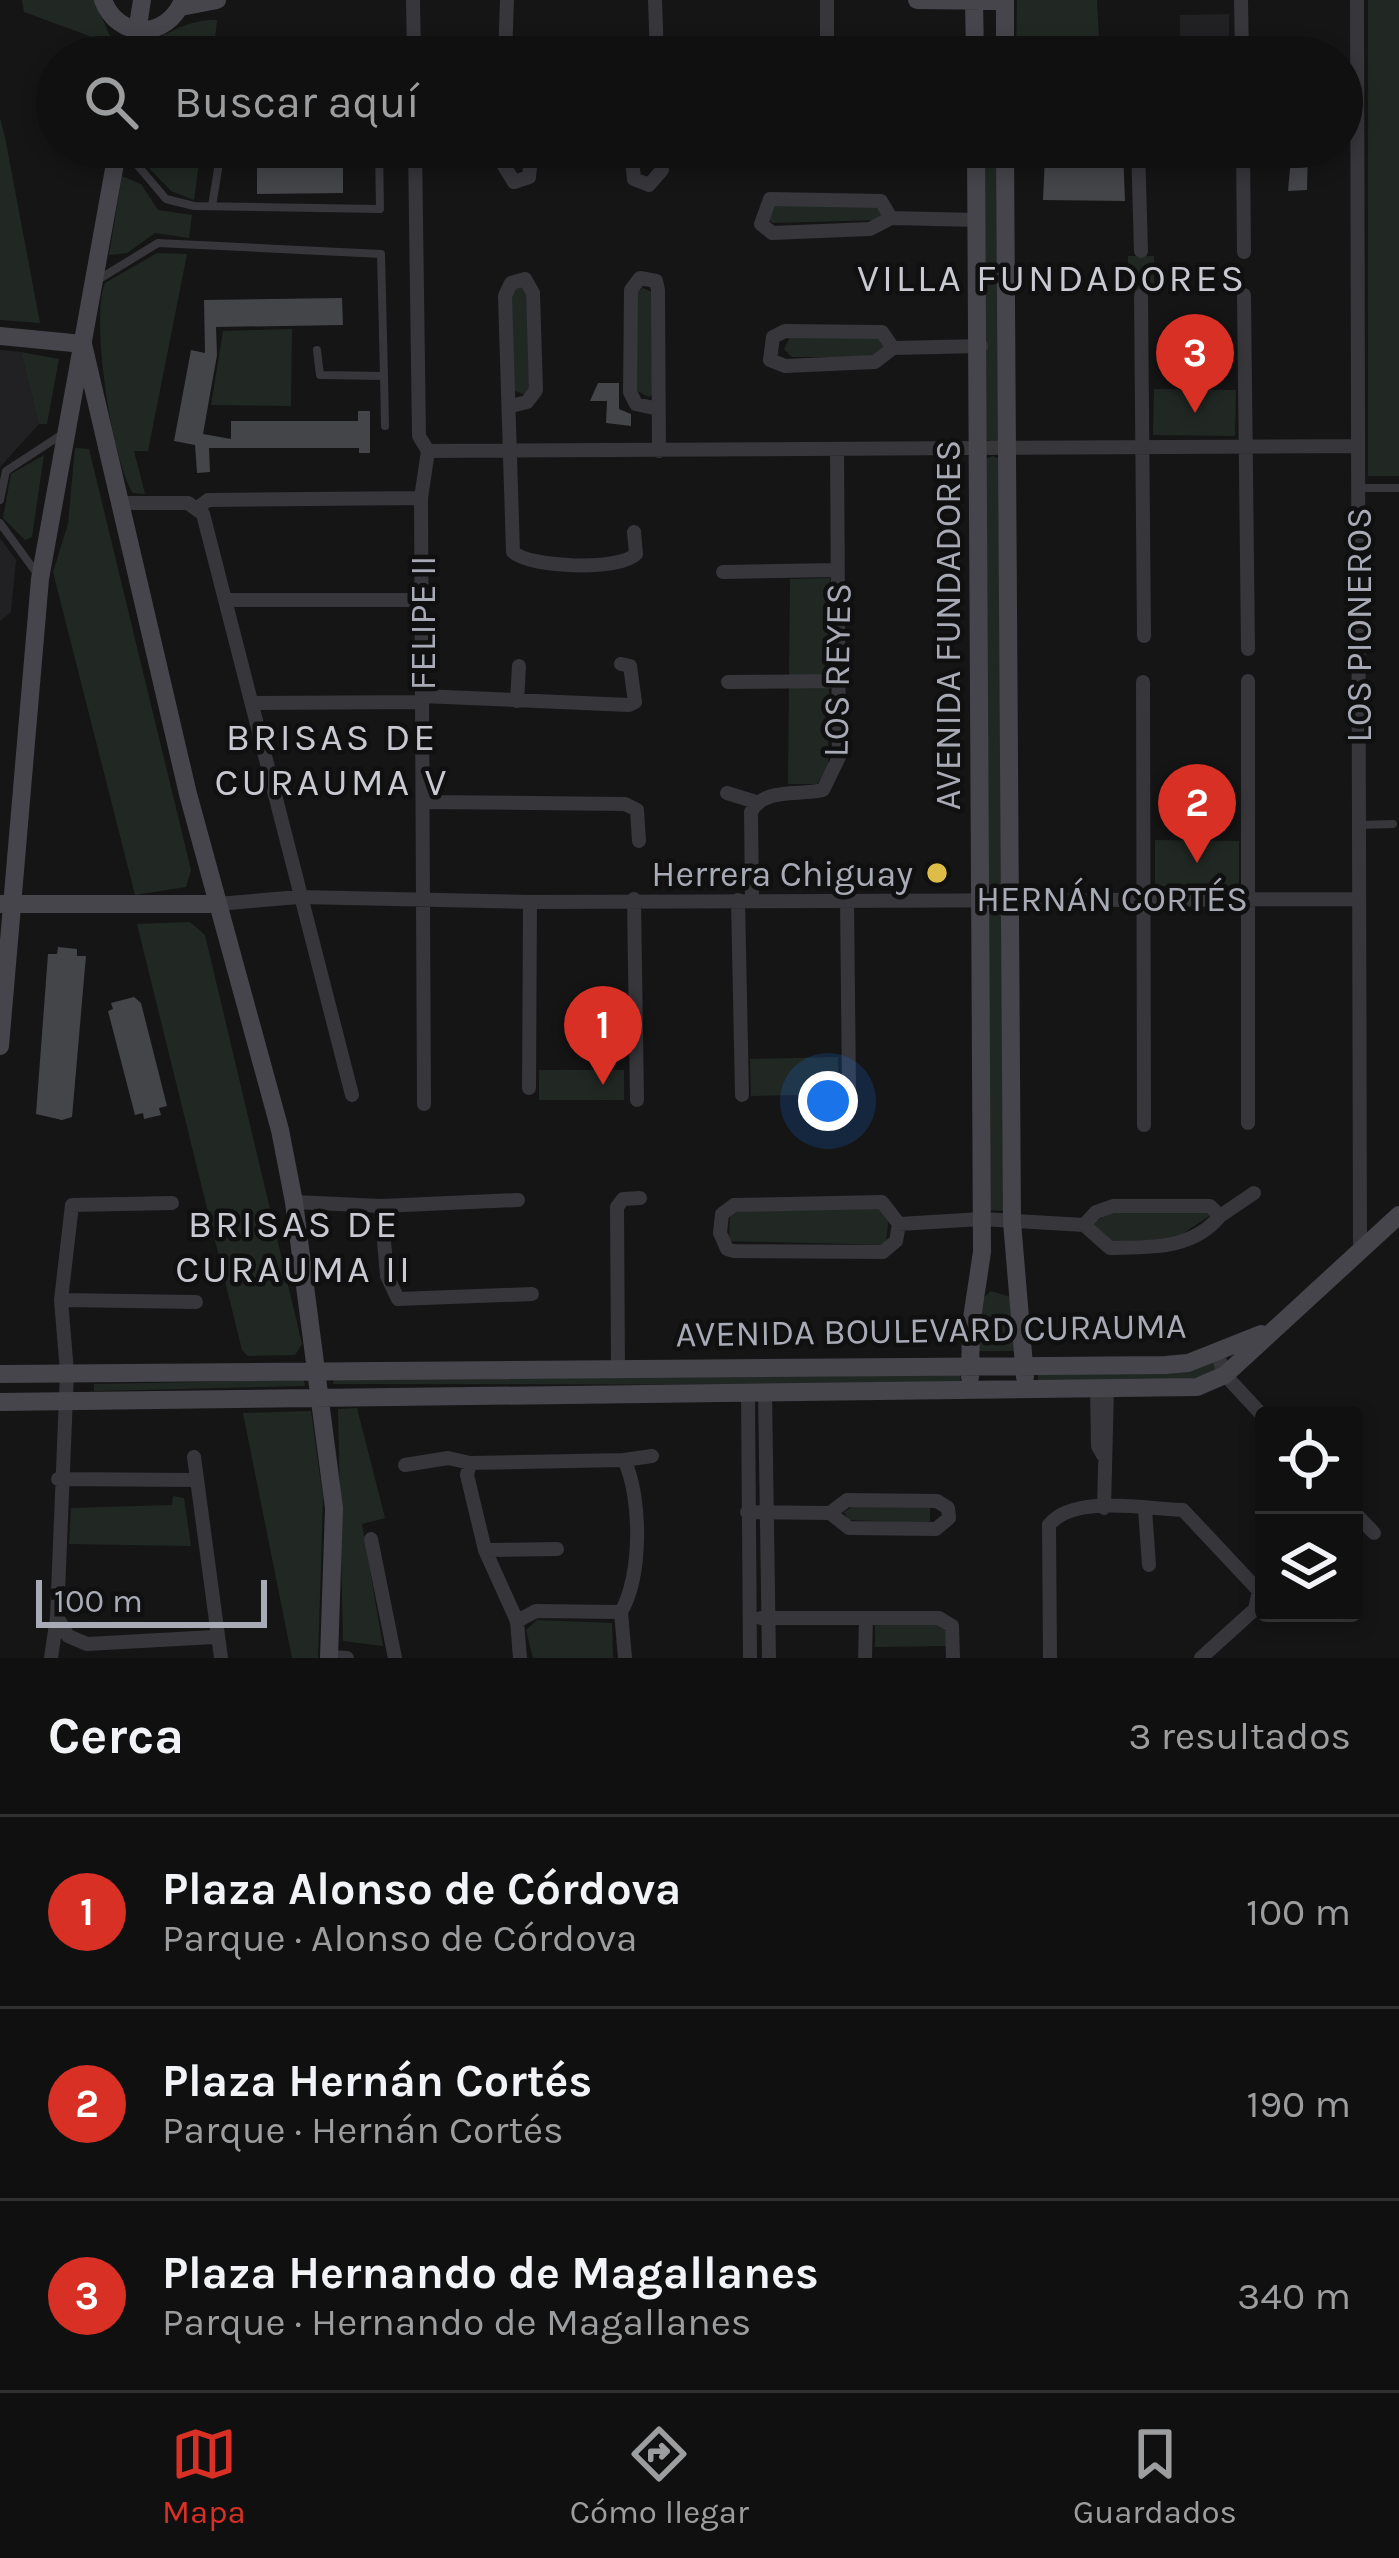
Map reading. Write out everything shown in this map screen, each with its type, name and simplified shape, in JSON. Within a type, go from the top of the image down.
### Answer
[{"type":"street","points":[[103,0],[114,19],[137,31],[163,26],[182,3],[217,0]]},
{"type":"street","points":[[136,36],[142,0]]},
{"type":"street","points":[[413,0],[414,36]]},
{"type":"street","points":[[507,0],[510,36]]},
{"type":"street","points":[[656,0],[657,36]]},
{"type":"street","points":[[826,0],[827,36]]},
{"type":"street","points":[[917,0],[1005,1],[1005,36]]},
{"type":"street","points":[[1241,0],[1242,36]]},
{"type":"street","name":"LOS PIONEROS","points":[[1355,36],[1357,0]]},
{"type":"street","points":[[974,1],[975,36]]},
{"type":"street","points":[[0,1046],[6,905],[40,579],[114,168]]},
{"type":"street","name":"FELIPE II","points":[[415,168],[419,436],[428,451],[422,459],[421,498],[424,1104]]},
{"type":"street","points":[[505,168],[514,182],[529,177],[530,168]]},
{"type":"street","points":[[632,168],[640,184],[659,179],[660,168]]},
{"type":"street","name":"AVENIDA FUNDADORES","points":[[970,1390],[982,1219],[977,168]]},
{"type":"street","name":"AVENIDA FUNDADORES","points":[[1005,168],[1012,1222],[1025,1389]]},
{"type":"street","points":[[1139,168],[1141,251]]},
{"type":"street","points":[[1243,168],[1244,252]]},
{"type":"street","name":"LOS PIONEROS","points":[[1351,168],[1358,488],[1360,1251]]},
{"type":"street","points":[[891,218],[881,201],[859,197],[770,199],[760,214],[761,224],[772,233],[880,227],[891,218],[978,220]]},
{"type":"street","points":[[658,409],[636,404],[630,392],[631,290],[640,278],[656,281],[658,290],[659,451]]},
{"type":"street","points":[[511,406],[527,402],[536,390],[533,293],[525,279],[511,283],[505,296],[511,541],[518,557],[536,563],[623,563],[636,554],[634,532]]},
{"type":"street","points":[[1244,295],[1248,650]]},
{"type":"street","points":[[1141,296],[1144,636]]},
{"type":"street","points":[[893,348],[882,332],[785,331],[772,337],[768,353],[770,360],[785,366],[875,362],[893,348],[981,346]]},
{"type":"street","points":[[0,336],[83,344]]},
{"type":"street","points":[[83,344],[217,904],[280,1130],[318,1369],[334,1508],[329,1658],[347,1658]]},
{"type":"street","points":[[66,432],[86,435],[107,450]]},
{"type":"street","points":[[428,451],[1357,446]]},
{"type":"street","name":"LOS REYES","points":[[757,802],[823,790],[834,777],[840,681],[837,450]]},
{"type":"street","points":[[120,502],[200,506],[208,500],[421,498]]},
{"type":"street","points":[[200,506],[352,1095]]},
{"type":"street","points":[[723,572],[838,570]]},
{"type":"street","points":[[227,600],[421,600]]},
{"type":"street","points":[[254,703],[422,699],[628,705],[634,702],[636,682],[633,670],[621,664]]},
{"type":"street","points":[[517,701],[519,666]]},
{"type":"street","points":[[728,682],[840,681]]},
{"type":"street","points":[[1248,681],[1248,1123]]},
{"type":"street","points":[[1143,682],[1144,1125]]},
{"type":"street","points":[[727,794],[757,802],[751,812],[745,900],[742,1095]]},
{"type":"street","points":[[425,802],[626,804],[637,810],[639,841]]},
{"type":"street","name":"HERNÁN CORTÉS","points":[[217,904],[299,897],[530,902],[1359,899]]},
{"type":"street","points":[[634,899],[637,1100]]},
{"type":"street","points":[[847,900],[848,1091]]},
{"type":"street","points":[[529,1088],[530,902]]},
{"type":"street","points":[[6,905],[217,904]]},
{"type":"street","points":[[899,1224],[982,1219],[1084,1225],[1110,1248],[1168,1247],[1208,1228],[1254,1193]]},
{"type":"street","points":[[618,1367],[617,1207],[623,1199],[640,1198]]},
{"type":"street","points":[[294,1202],[381,1205],[518,1199]]},
{"type":"street","points":[[882,1202],[899,1224],[892,1248],[874,1253],[734,1251],[720,1232],[722,1214],[734,1205],[882,1202]]},
{"type":"street","points":[[51,1658],[57,1617],[58,1479],[68,1372],[61,1300],[72,1205],[172,1204]]},
{"type":"street","points":[[381,1205],[387,1276],[398,1299],[532,1294]]},
{"type":"street","points":[[1084,1225],[1096,1212],[1113,1206],[1210,1206],[1220,1216]]},
{"type":"street","points":[[1277,1325],[1399,1215]]},
{"type":"street","points":[[978,1289],[1000,1284],[1018,1289]]},
{"type":"street","points":[[61,1300],[196,1302]]},
{"type":"street","name":"AVENIDA BOULEVARD CURAUMA","points":[[0,1374],[1165,1365],[1216,1353],[1277,1325]]},
{"type":"street","name":"AVENIDA BOULEVARD CURAUMA","points":[[0,1402],[1198,1387],[1225,1375],[1277,1325]]},
{"type":"street","points":[[1216,1353],[1225,1375],[1255,1407]]},
{"type":"street","points":[[1102,1389],[1098,1446],[1103,1455],[1104,1508]]},
{"type":"street","points":[[757,1392],[769,1658]]},
{"type":"street","points":[[750,1658],[747,1512],[757,1392]]},
{"type":"street","points":[[405,1465],[448,1458],[470,1463],[652,1456]]},
{"type":"street","points":[[194,1457],[193,1480],[218,1609],[214,1637],[221,1658]]},
{"type":"street","points":[[623,1460],[630,1472],[634,1527],[630,1595],[621,1612],[625,1658]]},
{"type":"street","points":[[470,1463],[467,1475],[485,1550],[517,1621],[520,1658]]},
{"type":"street","points":[[58,1479],[193,1480]]},
{"type":"street","points":[[747,1512],[830,1513],[847,1500],[937,1501],[948,1508],[949,1518],[936,1529],[848,1528],[830,1513]]},
{"type":"street","points":[[1050,1658],[1049,1525],[1068,1509],[1104,1508],[1183,1510],[1259,1591],[1255,1610],[1202,1658]]},
{"type":"street","points":[[1145,1509],[1149,1565]]},
{"type":"street","points":[[1356,1514],[1374,1533]]},
{"type":"street","points":[[371,1539],[395,1658]]},
{"type":"street","points":[[485,1550],[557,1549]]},
{"type":"street","points":[[517,1621],[536,1611],[621,1612]]},
{"type":"street","points":[[57,1617],[68,1636],[87,1644],[214,1637]]},
{"type":"street","points":[[750,1618],[947,1620],[952,1626],[953,1658]]},
{"type":"street","points":[[866,1619],[866,1658]]},
{"type":"lane","points":[[140,168],[166,199],[212,206],[380,209],[379,168]]},
{"type":"lane","points":[[212,206],[218,168]]},
{"type":"lane","points":[[112,173],[126,169],[145,173]]},
{"type":"lane","points":[[94,283],[158,243],[380,254],[385,427]]},
{"type":"lane","points":[[99,250],[110,262],[131,260]]},
{"type":"lane","points":[[317,350],[320,376],[384,376]]},
{"type":"lane","points":[[0,500],[6,471],[66,432]]},
{"type":"lane","points":[[1358,488],[1399,488]]},
{"type":"lane","points":[[0,523],[40,579]]},
{"type":"lane","points":[[1359,825],[1393,824]]},
{"type":"shaded area","points":[[22,0],[94,0],[110,36],[89,36],[24,12]]},
{"type":"shaded area","points":[[1017,0],[1097,0],[1099,36],[1016,36]]},
{"type":"shaded area","points":[[1368,0],[1399,0],[1399,476],[1368,476]]},
{"type":"shaded area","points":[[1229,14],[1229,36],[1180,36],[1180,15]]},
{"type":"shaded area","points":[[217,20],[215,36],[162,36],[192,23]]},
{"type":"shaded area","points":[[0,118],[5,137],[40,323],[0,320]]},
{"type":"shaded area","points":[[149,168],[198,168],[194,200],[171,191]]},
{"type":"shaded area","points":[[984,168],[999,168],[1002,440],[985,439]]},
{"type":"shaded area","points":[[122,176],[141,184],[158,210],[192,215],[189,238],[155,233],[127,253],[109,255]]},
{"type":"shaded area","points":[[774,205],[880,206],[885,212],[880,220],[773,223],[769,221]]},
{"type":"shaded area","points":[[157,253],[187,254],[148,451],[134,451],[145,494],[133,493],[118,451],[102,356],[101,300],[105,283]]},
{"type":"shaded area","points":[[1128,256],[1154,256],[1154,292],[1128,292]]},
{"type":"shaded area","points":[[517,284],[526,288],[530,389],[523,394],[513,390],[511,288]]},
{"type":"shaded area","points":[[643,288],[652,292],[655,392],[649,397],[637,391],[634,295]]},
{"type":"shaded area","points":[[292,329],[291,406],[211,405],[223,331]]},
{"type":"shaded area","points":[[790,337],[879,337],[887,346],[879,357],[792,357],[784,349]]},
{"type":"shaded area","points":[[0,350],[21,352],[39,424],[0,467]]},
{"type":"shaded area","points":[[21,352],[59,359],[47,424],[39,424]]},
{"type":"shaded area","points":[[1154,389],[1236,390],[1235,436],[1153,435]]},
{"type":"shaded area","points":[[75,448],[89,449],[191,870],[186,887],[135,895],[53,572],[68,524]]},
{"type":"shaded area","points":[[44,455],[32,537],[25,540],[3,518],[11,474]]},
{"type":"shaded area","points":[[985,459],[1002,460],[1005,886],[995,890],[986,886]]},
{"type":"shaded area","points":[[0,538],[16,560],[11,612],[0,621]]},
{"type":"shaded area","points":[[830,578],[828,767],[817,784],[788,784],[790,579]]},
{"type":"shaded area","points":[[1155,840],[1239,841],[1239,887],[1155,886]]},
{"type":"shaded area","points":[[987,910],[1004,910],[1004,1211],[987,1210]]},
{"type":"shaded area","points":[[190,922],[205,935],[302,1344],[295,1355],[248,1356],[242,1350],[137,924]]},
{"type":"shaded area","points":[[838,1057],[839,1094],[751,1096],[750,1059]]},
{"type":"shaded area","points":[[539,1070],[624,1070],[624,1100],[539,1100]]},
{"type":"shaded area","points":[[881,1208],[889,1214],[886,1245],[729,1241],[730,1210]]},
{"type":"shaded area","points":[[1109,1211],[1204,1211],[1211,1215],[1176,1238],[1112,1243],[1092,1226]]},
{"type":"shaded area","points":[[991,1291],[1010,1297],[1017,1351],[978,1351],[982,1299]]},
{"type":"shaded area","points":[[1214,1361],[1219,1371],[1204,1378],[1038,1383],[1038,1372]]},
{"type":"shaded area","points":[[960,1373],[961,1385],[333,1384],[334,1379]]},
{"type":"shaded area","points":[[304,1380],[305,1386],[94,1391],[94,1384]]},
{"type":"shaded area","points":[[357,1408],[385,1518],[362,1524],[383,1646],[343,1641],[338,1409]]},
{"type":"shaded area","points":[[311,1411],[323,1498],[318,1658],[292,1658],[243,1413]]},
{"type":"shaded area","points":[[173,1496],[184,1498],[191,1546],[69,1544],[71,1508],[172,1505]]},
{"type":"shaded area","points":[[854,1506],[930,1506],[930,1523],[848,1520],[844,1512]]},
{"type":"shaded area","points":[[537,1620],[612,1623],[613,1658],[533,1658],[526,1630]]},
{"type":"shaded area","points":[[875,1625],[946,1625],[946,1646],[875,1647]]},
{"type":"building","points":[[257,168],[343,168],[343,193],[257,194]]},
{"type":"building","points":[[1044,168],[1124,168],[1125,201],[1043,200]]},
{"type":"building","points":[[1290,168],[1308,168],[1307,190],[1288,191]]},
{"type":"building","points":[[342,298],[343,325],[216,327],[217,355],[203,434],[231,439],[231,421],[358,421],[358,411],[370,411],[370,453],[359,453],[359,448],[209,448],[210,472],[197,473],[195,445],[174,441],[191,350],[205,353],[204,300]]},
{"type":"building","points":[[598,383],[619,383],[619,409],[631,414],[631,426],[606,423],[607,401],[590,401]]},
{"type":"building","points":[[58,947],[77,949],[77,956],[86,956],[72,1117],[62,1120],[36,1114],[48,954],[57,954]]},
{"type":"building","points":[[134,997],[141,1003],[167,1106],[159,1108],[161,1115],[144,1119],[143,1113],[135,1115],[108,1011],[113,1009],[111,1003]]},
{"type":"place","name":"Plaza Hernando de Magallanes","points":[[1195,413]]},
{"type":"place","name":"Plaza Hernán Cortés","points":[[1197,863]]},
{"type":"place","name":"Herrera Chiguay","points":[[937,873]]},
{"type":"place","name":"Plaza Alonso de Córdova","points":[[603,1085]]},
{"type":"district","name":"VILLA FUNDADORES","points":[[1052,277]]},
{"type":"district","name":"BRISAS DE CURAUMA V","points":[[332,758]]},
{"type":"district","name":"BRISAS DE CURAUMA II","points":[[294,1246]]}]
